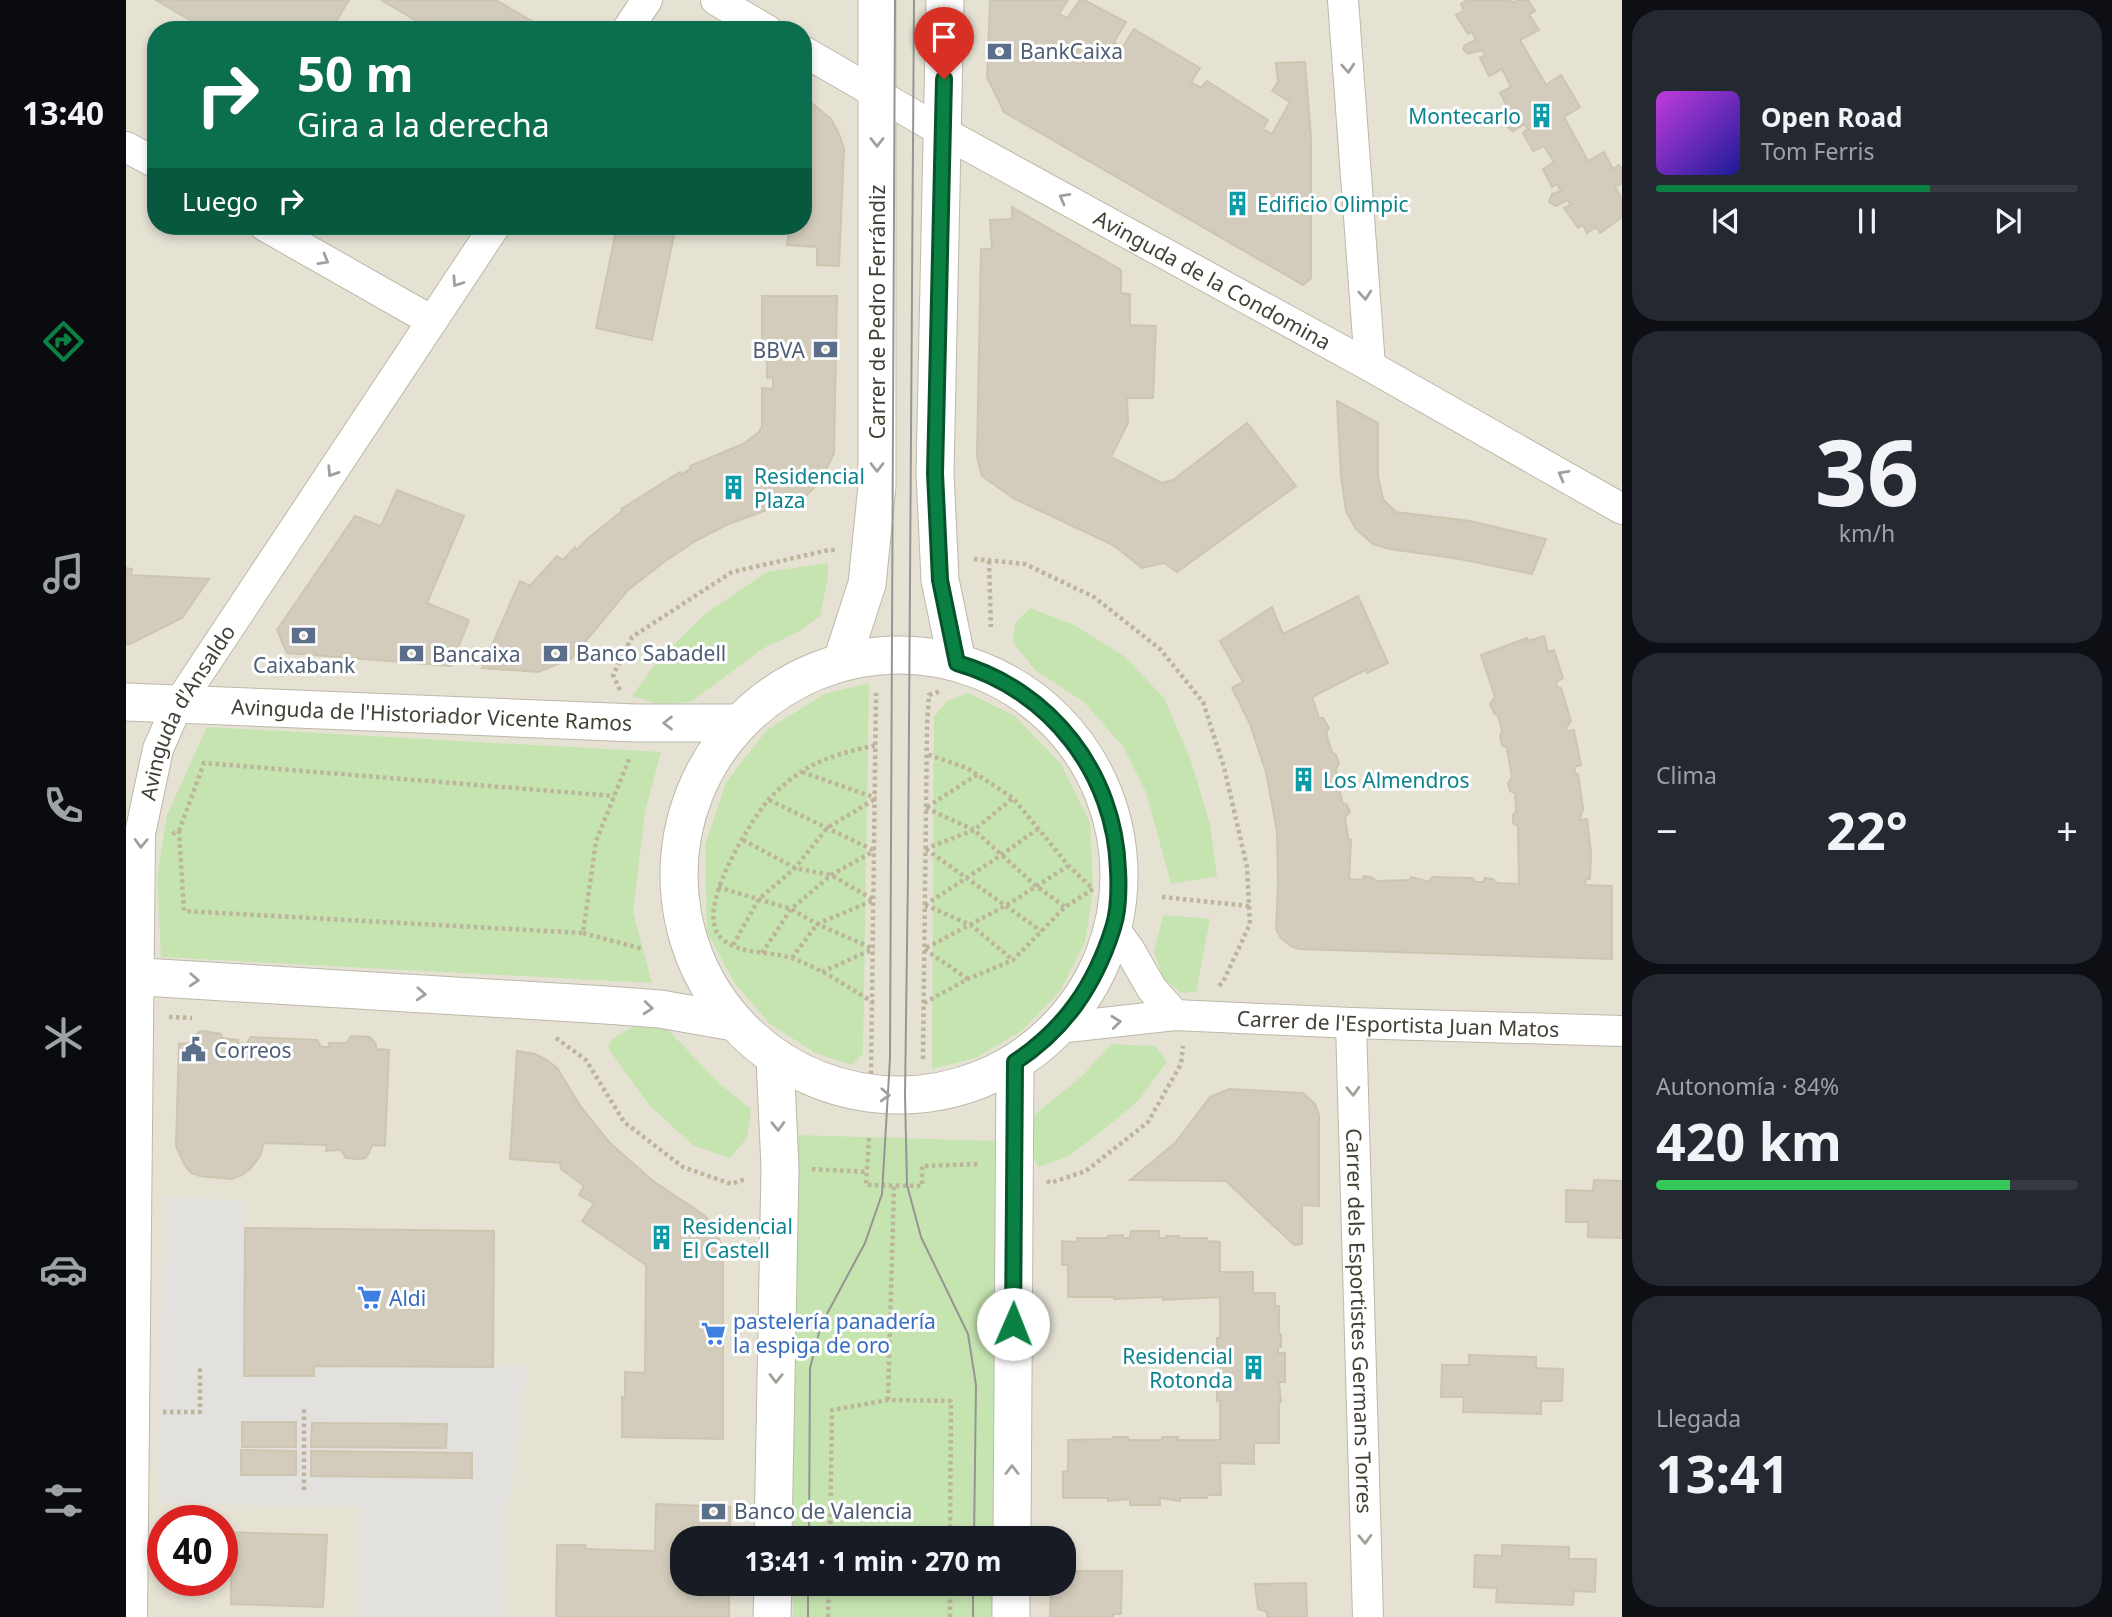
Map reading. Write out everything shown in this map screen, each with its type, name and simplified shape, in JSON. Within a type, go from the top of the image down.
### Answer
[{"type":"street","points":[[633,21],[647,0]]},
{"type":"street","points":[[716,0],[752,21]]},
{"type":"street","name":"Carrer de Pedro Ferrándiz","points":[[842,661],[867,584],[877,486],[877,0]]},
{"type":"street","points":[[945,0],[935,473],[940,580],[950,677]]},
{"type":"street","points":[[1343,0],[1370,366]]},
{"type":"street","name":"Avinguda de la Condomina","points":[[812,56],[943,132],[1370,366],[1622,509]]},
{"type":"street","points":[[126,146],[147,158]]},
{"type":"street","points":[[281,235],[432,321]]},
{"type":"street","name":"Avinguda d'Ansaldo","points":[[132,1617],[138,1015],[132,976],[140,834],[158,749],[177,706],[489,235]]},
{"type":"street","points":[[908,654],[950,677],[993,676],[1037,703],[1076,744],[1105,797],[1117,843],[1119,892],[1113,928],[1087,991],[1058,1028],[1037,1048],[1015,1062],[956,1088],[888,1095],[841,1088],[775,1058],[734,1022],[702,975],[686,935],[679,904],[680,836],[696,785],[737,723],[796,679],[842,661],[908,654]]},
{"type":"street","name":"Avinguda de l'Historiador Vicente Ramos","points":[[126,702],[636,723],[737,723]]},
{"type":"street","points":[[1113,928],[1129,949],[1152,989],[1175,1015]]},
{"type":"street","points":[[132,976],[660,1009],[734,1022]]},
{"type":"street","name":"Carrer de l'Esportista Juan Matos","points":[[1058,1028],[1175,1015],[1622,1031]]},
{"type":"street","name":"Carrer dels Esportistes Germans Torres","points":[[1351,1023],[1368,1617]]},
{"type":"street","points":[[774,1526],[780,1168],[775,1058]]},
{"type":"street","points":[[1012,1526],[1015,1062]]},
{"type":"street","points":[[772,1617],[773,1596]]},
{"type":"street","points":[[1011,1596],[1011,1617]]},
{"type":"path","points":[[583,933],[596,841],[632,751],[636,723],[614,675],[632,636],[732,572],[829,550],[848,551]]},
{"type":"path","points":[[989,561],[991,627]]},
{"type":"path","points":[[923,1059],[929,695],[950,677]]},
{"type":"path","points":[[871,1074],[876,693]]},
{"type":"path","points":[[874,1003],[822,972],[792,958],[732,946],[720,937],[714,925],[714,904],[718,887],[743,840],[769,800],[801,772],[844,752],[876,745]]},
{"type":"path","points":[[923,1003],[968,979],[1013,960],[1065,907],[1093,889],[1068,865],[1013,798],[979,774],[926,754]]},
{"type":"path","points":[[614,796],[204,763],[179,831],[184,911],[583,933],[643,949]]},
{"type":"path","points":[[801,772],[876,798]]},
{"type":"path","points":[[926,808],[979,774]]},
{"type":"path","points":[[732,946],[759,899],[795,868],[827,828],[876,798]]},
{"type":"path","points":[[925,849],[974,830],[1013,798]]},
{"type":"path","points":[[769,800],[875,850]]},
{"type":"path","points":[[926,808],[974,830],[1035,885],[1065,907]]},
{"type":"path","points":[[925,905],[1039,828]]},
{"type":"path","points":[[140,834],[164,836],[179,831]]},
{"type":"path","points":[[743,840],[795,868],[831,875],[875,900]]},
{"type":"path","points":[[925,849],[1041,931]]},
{"type":"path","points":[[762,953],[790,909],[831,875],[875,850]]},
{"type":"path","points":[[924,949],[1007,905],[1068,865]]},
{"type":"path","points":[[718,887],[790,909],[874,949]]},
{"type":"path","points":[[1163,897],[1249,906]]},
{"type":"path","points":[[792,958],[817,924],[875,900]]},
{"type":"path","points":[[925,905],[971,925],[1013,960]]},
{"type":"path","points":[[822,972],[874,949]]},
{"type":"path","points":[[924,949],[968,979]]},
{"type":"path","points":[[138,1015],[193,1018]]},
{"type":"path","points":[[552,1036],[586,1060],[624,1122],[683,1167],[731,1184],[780,1168],[867,1172]]},
{"type":"path","points":[[888,1400],[894,1186]]},
{"type":"path","points":[[134,1412],[200,1412],[200,1370],[205,1370]]},
{"type":"path","points":[[830,1526],[832,1410],[888,1400],[951,1401],[950,1526]]},
{"type":"path","points":[[304,1409],[304,1490]]},
{"type":"path","points":[[828,1617],[829,1596]]},
{"type":"path","points":[[950,1596],[950,1617]]},
{"type":"shaded area","points":[[126,0],[1622,0],[1622,1617],[126,1617]]},
{"type":"shaded area","points":[[164,1196],[245,1201],[245,1228],[314,1366],[527,1365],[513,1481],[506,1514],[507,1617],[359,1617],[361,1507],[159,1503]]},
{"type":"green space","points":[[828,563],[828,578],[820,616],[800,631],[762,649],[692,701],[661,705],[632,696],[660,658],[705,614],[767,572]]},
{"type":"green space","points":[[1030,608],[1074,625],[1124,656],[1164,698],[1190,758],[1210,824],[1217,876],[1171,884],[1146,792],[1124,748],[1084,702],[1035,670],[1013,642],[1015,623]]},
{"type":"green space","points":[[869,683],[863,1054],[852,1065],[815,1053],[769,1023],[734,982],[707,932],[705,845],[726,782],[767,730],[824,694]]},
{"type":"green space","points":[[968,693],[1015,716],[1061,764],[1090,823],[1093,889],[1085,942],[1060,991],[1023,1030],[975,1058],[932,1069],[934,717],[947,701]]},
{"type":"green space","points":[[207,727],[661,752],[645,812],[633,912],[652,983],[161,957],[157,877],[167,815]]},
{"type":"green space","points":[[1163,915],[1210,919],[1196,992],[1181,993],[1163,978],[1154,952]]},
{"type":"green space","points":[[632,1027],[666,1028],[721,1085],[751,1109],[747,1138],[730,1158],[694,1146],[649,1105],[608,1048],[611,1040]]},
{"type":"green space","points":[[1111,1044],[1155,1046],[1167,1062],[1138,1101],[1103,1130],[1067,1157],[1038,1167],[1031,1152],[1032,1117],[1082,1076]]},
{"type":"green space","points":[[796,1135],[997,1141],[994,1526],[793,1526]]},
{"type":"green space","points":[[793,1596],[994,1596],[993,1617],[793,1617]]},
{"type":"building","points":[[156,0],[349,0],[336,21],[192,21]]},
{"type":"building","points":[[381,0],[496,0],[532,21],[417,21]]},
{"type":"building","name":"Edificio Olimpic","points":[[990,0],[1068,0],[1059,14],[1067,18],[1080,0],[1084,0],[1126,22],[1114,42],[1122,48],[1134,29],[1200,68],[1191,82],[1201,88],[1207,81],[1268,120],[1263,129],[1272,134],[1290,102],[1272,91],[1278,82],[1276,63],[1305,62],[1311,137],[1311,278],[1303,285],[1004,112],[987,77]]},
{"type":"building","name":"Montecarlo","points":[[1468,0],[1511,0],[1513,3],[1528,0],[1535,11],[1529,14],[1539,30],[1520,40],[1546,85],[1561,75],[1580,107],[1564,117],[1588,161],[1604,152],[1613,169],[1619,165],[1622,169],[1622,183],[1615,187],[1622,199],[1622,217],[1600,233],[1596,227],[1587,233],[1583,225],[1578,228],[1564,208],[1571,205],[1567,200],[1556,206],[1549,202],[1552,194],[1561,191],[1557,184],[1552,187],[1543,169],[1554,162],[1544,146],[1533,151],[1523,133],[1528,129],[1525,124],[1513,131],[1506,126],[1507,122],[1519,115],[1515,108],[1509,111],[1500,93],[1511,87],[1502,69],[1489,76],[1480,58],[1485,56],[1482,50],[1468,54],[1463,49],[1465,45],[1476,40],[1472,32],[1468,34],[1456,15],[1464,10],[1461,4]]},
{"type":"building","points":[[812,103],[831,119],[844,149],[839,266],[817,265],[817,247],[787,245],[789,235],[812,235]]},
{"type":"building","points":[[1012,207],[1121,270],[1121,293],[1130,294],[1130,325],[1156,326],[1153,398],[1127,398],[1128,423],[1111,457],[1162,483],[1173,480],[1247,423],[1296,486],[1177,572],[1164,563],[1142,568],[1113,545],[1013,498],[982,476],[977,457],[981,249],[992,249],[990,220],[1012,219]]},
{"type":"building","points":[[615,235],[674,235],[652,340],[596,328]]},
{"type":"building","name":"Residencial Plaza","points":[[762,296],[837,296],[834,453],[821,481],[807,495],[726,525],[664,562],[628,590],[571,659],[538,672],[482,668],[520,581],[530,586],[557,556],[563,560],[575,547],[577,550],[622,511],[621,509],[680,472],[681,475],[691,468],[690,466],[743,444],[759,432],[762,426],[762,388],[773,389],[773,377],[767,378],[767,356],[762,356]]},
{"type":"building","points":[[1337,401],[1378,423],[1378,476],[1383,499],[1396,512],[1470,521],[1546,539],[1532,574],[1460,559],[1390,549],[1373,544],[1356,529],[1346,511],[1341,476]]},
{"type":"building","points":[[397,490],[464,516],[427,603],[469,620],[451,666],[287,653],[277,630],[355,516],[381,526]]},
{"type":"building","points":[[126,568],[132,569],[131,575],[209,579],[182,618],[126,644]]},
{"type":"building","name":"Los Almendros","points":[[1358,596],[1388,663],[1367,673],[1367,669],[1312,697],[1319,718],[1323,718],[1329,728],[1326,733],[1339,763],[1336,769],[1342,802],[1350,812],[1345,817],[1348,838],[1351,840],[1349,879],[1362,880],[1364,876],[1376,881],[1409,880],[1411,877],[1429,882],[1432,877],[1472,878],[1476,882],[1483,882],[1485,878],[1493,879],[1497,883],[1519,884],[1518,826],[1513,823],[1516,811],[1515,793],[1510,791],[1508,783],[1512,777],[1507,748],[1502,745],[1498,716],[1490,704],[1495,697],[1481,655],[1527,638],[1528,641],[1544,636],[1548,652],[1554,650],[1563,678],[1556,682],[1557,687],[1561,688],[1571,721],[1566,728],[1568,731],[1574,730],[1581,765],[1574,767],[1575,773],[1578,774],[1583,809],[1579,820],[1587,819],[1591,853],[1590,879],[1586,879],[1585,885],[1612,886],[1612,959],[1299,949],[1281,938],[1276,929],[1277,831],[1266,772],[1250,724],[1232,688],[1243,682],[1220,641],[1272,607],[1283,634]]},
{"type":"building","points":[[198,1032],[221,1034],[222,1038],[238,1040],[238,1043],[246,1044],[251,1037],[317,1040],[321,1047],[330,1047],[329,1043],[346,1043],[351,1036],[370,1037],[376,1044],[376,1049],[389,1050],[385,1146],[372,1145],[365,1158],[359,1159],[346,1158],[341,1150],[326,1151],[327,1145],[264,1143],[260,1156],[242,1175],[231,1179],[191,1173],[176,1146],[179,1044],[193,1043]]},
{"type":"building","name":"Residencial El Castell","points":[[517,1051],[535,1054],[557,1068],[581,1107],[610,1143],[653,1181],[704,1215],[715,1228],[723,1259],[723,1439],[622,1437],[625,1372],[645,1373],[646,1265],[582,1221],[594,1203],[579,1195],[584,1186],[561,1169],[560,1163],[510,1159]]},
{"type":"building","points":[[1229,1089],[1303,1093],[1315,1104],[1319,1115],[1319,1206],[1302,1205],[1302,1244],[1294,1245],[1226,1181],[1130,1180],[1175,1143],[1210,1097]]},
{"type":"building","points":[[1594,1180],[1622,1181],[1622,1238],[1588,1237],[1588,1222],[1566,1222],[1566,1190],[1593,1191]]},
{"type":"building","name":"Aldi","points":[[245,1228],[494,1231],[493,1367],[314,1366],[314,1376],[244,1376]]},
{"type":"building","name":"Residencial Rotonda","points":[[1131,1231],[1159,1231],[1159,1238],[1179,1236],[1220,1242],[1220,1272],[1253,1272],[1253,1293],[1275,1293],[1281,1334],[1278,1353],[1285,1353],[1285,1382],[1279,1382],[1279,1443],[1254,1443],[1254,1464],[1220,1463],[1221,1495],[1180,1498],[1180,1501],[1160,1498],[1160,1505],[1130,1505],[1130,1499],[1108,1501],[1108,1498],[1063,1498],[1063,1472],[1068,1471],[1068,1440],[1128,1437],[1128,1440],[1162,1440],[1162,1437],[1178,1437],[1177,1440],[1220,1440],[1220,1400],[1217,1401],[1217,1387],[1220,1387],[1220,1351],[1217,1351],[1217,1338],[1220,1338],[1220,1297],[1163,1300],[1163,1297],[1068,1297],[1068,1265],[1062,1265],[1062,1241],[1077,1242],[1077,1238],[1123,1235],[1123,1238],[1130,1238]]},
{"type":"building","points":[[1469,1355],[1536,1357],[1536,1368],[1563,1369],[1562,1401],[1541,1401],[1541,1414],[1463,1412],[1464,1397],[1441,1397],[1442,1365],[1469,1365]]},
{"type":"building","points":[[242,1422],[296,1422],[296,1447],[242,1447]]},
{"type":"building","points":[[312,1423],[447,1424],[446,1448],[311,1447]]},
{"type":"building","points":[[241,1450],[296,1451],[296,1475],[241,1475]]},
{"type":"building","points":[[311,1451],[472,1453],[472,1478],[311,1476]]},
{"type":"building","points":[[656,1504],[730,1507],[730,1526],[670,1526],[670,1596],[729,1596],[729,1617],[556,1617],[557,1545],[585,1545],[586,1549],[655,1551]]},
{"type":"building","points":[[238,1532],[327,1535],[323,1607],[231,1604],[231,1596],[238,1596]]},
{"type":"building","points":[[1502,1545],[1569,1547],[1569,1559],[1596,1559],[1595,1592],[1574,1591],[1573,1605],[1496,1602],[1497,1588],[1474,1587],[1475,1555],[1502,1556]]},
{"type":"building","points":[[1076,1571],[1122,1571],[1121,1614],[1113,1614],[1113,1617],[1050,1617],[1051,1596],[1076,1596]]},
{"type":"building","points":[[1306,1583],[1307,1617],[1267,1617],[1267,1612],[1258,1609],[1255,1584]]},
{"type":"tram line","points":[[809,1526],[810,1368],[821,1325],[865,1243],[882,1194],[890,1058],[895,0]]},
{"type":"tram line","points":[[914,0],[905,1095],[907,1185],[921,1237],[968,1334],[976,1385],[974,1526]]},
{"type":"tram line","points":[[808,1596],[808,1617]]},
{"type":"tram line","points":[[973,1596],[973,1617]]},
{"type":"place","name":"BankCaixa","points":[[1000,51]]},
{"type":"place","name":"Montecarlo","points":[[1541,116]]},
{"type":"place","name":"Edificio Olimpic","points":[[1237,204]]},
{"type":"place","name":"BBVA","points":[[825,350]]},
{"type":"place","name":"Residencial Plaza","points":[[734,488]]},
{"type":"place","name":"Caixabank","points":[[304,636]]},
{"type":"place","name":"Banco Sabadell","points":[[556,653]]},
{"type":"place","name":"Bancaixa","points":[[412,654]]},
{"type":"place","name":"Los Almendros","points":[[1303,780]]},
{"type":"place","name":"Correos","points":[[194,1050]]},
{"type":"place","name":"Residencial El Castell","points":[[662,1238]]},
{"type":"place","name":"Aldi","points":[[369,1298]]},
{"type":"place","name":"pastelería panadería la espiga de oro","points":[[713,1333]]},
{"type":"place","name":"Residencial Rotonda","points":[[1253,1368]]},
{"type":"place","name":"Banco de Valencia","points":[[714,1511]]},
{"type":"route","points":[[944,79],[935,473],[940,580],[957,663],[993,676],[1037,703],[1076,744],[1105,797],[1117,843],[1119,892],[1113,928],[1087,991],[1058,1028],[1037,1048],[1015,1062],[1013,1324]]}]
